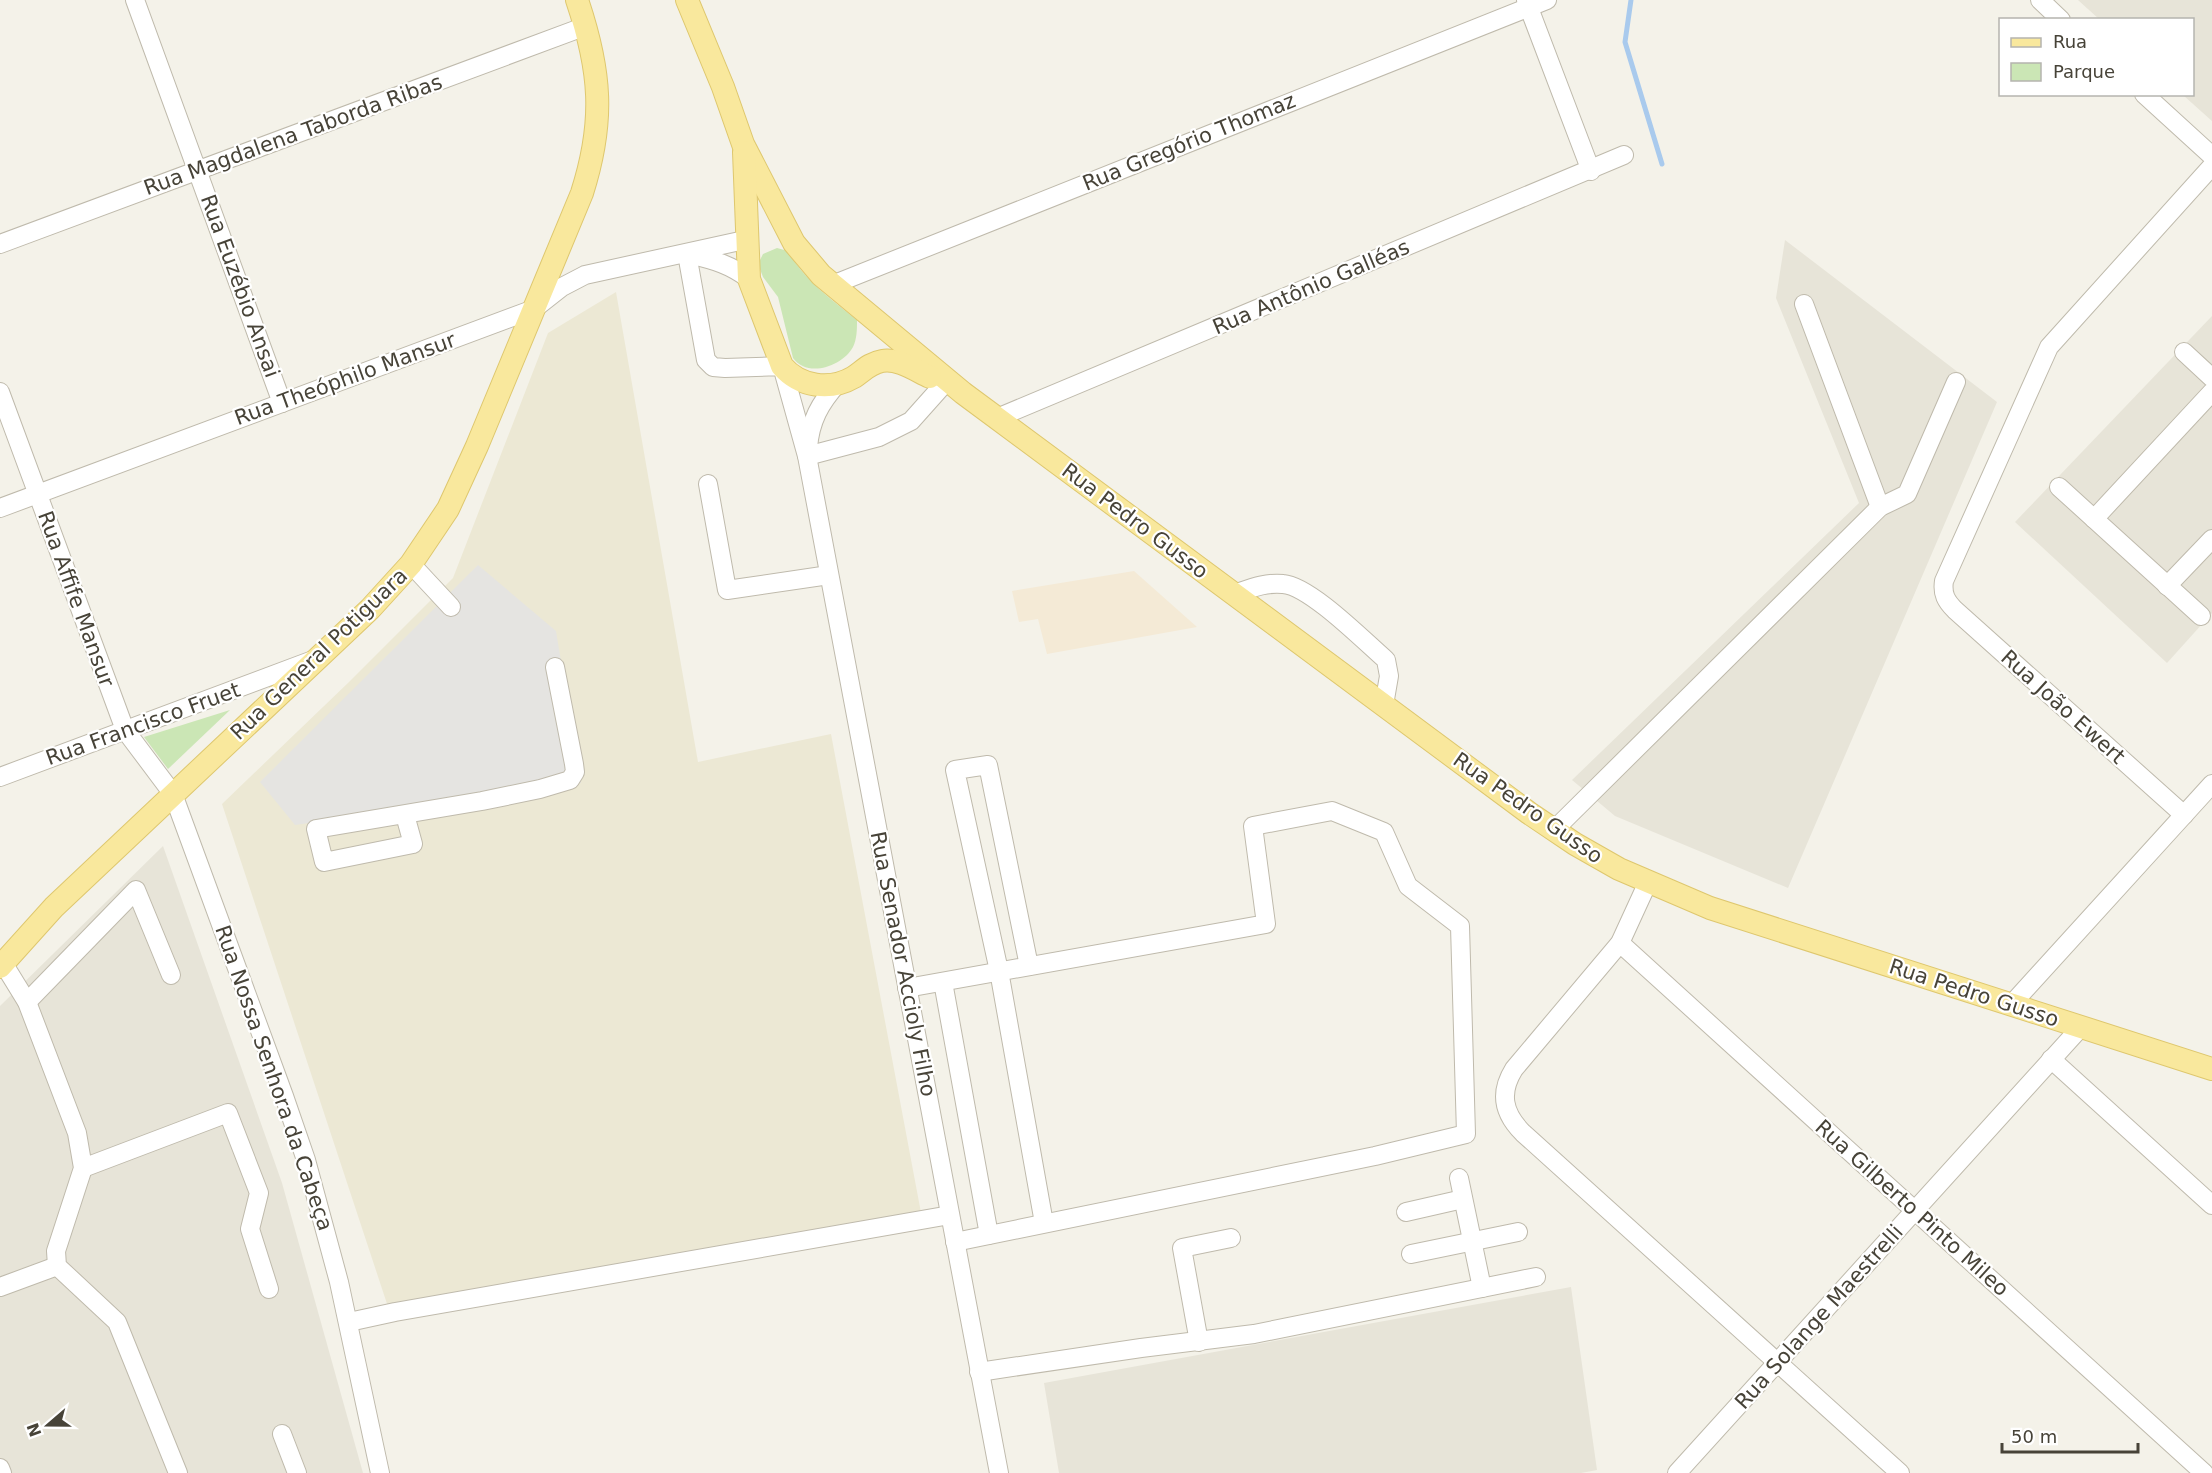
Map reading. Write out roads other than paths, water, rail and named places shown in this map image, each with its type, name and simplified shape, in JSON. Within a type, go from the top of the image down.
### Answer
[{"type":"main road","name":"Rua General Potiguara","points":[[1,965],[54,907],[321,658],[370,609],[411,564],[448,509],[463,479],[582,193],[595,145],[598,104],[596,72],[586,26],[577,0]]},
{"type":"main road","name":"Rua Pedro Gusso","points":[[687,0],[723,87],[743,144],[786,229],[807,261],[832,285],[954,389],[997,418],[1554,830],[1598,858],[1648,882],[1746,920],[2212,1069]]},
{"type":"main road","name":"Rua Pedro Gusso","points":[[743,144],[749,279],[782,366]]},
{"type":"main road","points":[[749,239],[765,227],[780,226],[786,229]]},
{"type":"main road","points":[[864,368],[873,357],[877,345],[878,323]]},
{"type":"main road","name":"Rua Pedro Gusso","points":[[838,384],[857,375],[872,363],[891,360],[954,389]]},
{"type":"main road","points":[[782,366],[789,375],[811,384],[823,386],[838,384]]},
{"type":"street","name":"Rua Euzébio Ansai","points":[[135,0],[282,403]]},
{"type":"street","name":"Rua Gregório Thomaz","points":[[832,285],[1527,4],[1547,0]]},
{"type":"street","points":[[2040,0],[2059,18]]},
{"type":"street","points":[[1527,4],[1592,171]]},
{"type":"street","name":"Rua Magdalena Taborda Ribas","points":[[0,243],[586,26]]},
{"type":"street","points":[[2146,96],[2212,156]]},
{"type":"street","name":"Rua Antônio Galléas","points":[[997,418],[1592,171],[1624,155]]},
{"type":"street","name":"Rua João Ewert","points":[[2184,815],[1955,610],[1945,596],[1944,581],[2049,347],[2212,166]]},
{"type":"street","name":"Rua Theóphilo Mansur","points":[[0,508],[534,309],[562,287],[585,275],[749,239]]},
{"type":"street","points":[[687,254],[706,360],[713,367],[725,368],[782,366]]},
{"type":"street","name":"Rua Theóphilo Mansur","points":[[687,254],[719,261],[736,269],[749,279]]},
{"type":"street","points":[[1804,304],[1880,507]]},
{"type":"street","points":[[2184,352],[2212,378]]},
{"type":"street","name":"Rua Senador Accioly Filho","points":[[782,366],[807,456],[999,1473]]},
{"type":"street","points":[[1554,830],[1880,507],[1907,494],[1956,382]]},
{"type":"street","name":"Rua Senador Accioly Filho","points":[[807,456],[809,436],[817,410],[838,384]]},
{"type":"street","points":[[807,456],[879,437],[911,421],[954,389]]},
{"type":"street","name":"Rua Affife Mansur","points":[[0,392],[125,730],[173,794]]},
{"type":"street","points":[[2094,519],[2212,392]]},
{"type":"street","points":[[708,484],[727,590],[829,575]]},
{"type":"street","points":[[2059,487],[2201,616]]},
{"type":"street","points":[[2167,586],[2212,539]]},
{"type":"street","points":[[411,564],[451,607]]},
{"type":"street","points":[[1234,594],[1266,584],[1285,584],[1307,593],[1386,660],[1389,676],[1384,705]]},
{"type":"street","name":"Rua Francisco Fruet","points":[[0,777],[321,658]]},
{"type":"street","points":[[405,815],[413,844],[324,862],[316,829],[482,801],[570,780],[575,772],[555,667]]},
{"type":"street","points":[[1029,966],[988,765],[955,770],[999,971],[1044,1223]]},
{"type":"street","points":[[2011,1005],[2212,784]]},
{"type":"street","name":"Rua Nossa Senhora da Cabeça","points":[[173,794],[288,1107],[324,1221],[349,1322],[381,1473]]},
{"type":"street","points":[[907,988],[1266,924],[1253,826],[1332,811],[1384,832],[1408,886],[1460,926],[1466,1134],[1375,1156],[955,1242]]},
{"type":"street","points":[[1648,882],[1620,943],[1514,1069],[1504,1089],[1504,1103],[1508,1114],[1523,1133],[1900,1473]]},
{"type":"street","points":[[27,1002],[136,890],[171,975]]},
{"type":"street","name":"Rua Gilberto Pinto Mileo","points":[[1620,943],[2204,1473]]},
{"type":"street","points":[[1,965],[27,1002],[77,1133],[83,1168],[56,1251],[57,1266],[117,1322],[178,1473]]},
{"type":"street","points":[[943,982],[989,1235]]},
{"type":"street","name":"Rua Solange Maestrelli","points":[[1677,1473],[2080,1027]]},
{"type":"street","points":[[2051,1059],[2212,1205]]},
{"type":"street","points":[[83,1168],[228,1113],[259,1193],[250,1229],[269,1289]]},
{"type":"street","points":[[1459,1178],[1482,1288]]},
{"type":"street","points":[[1406,1212],[1463,1199]]},
{"type":"street","points":[[349,1322],[406,1310],[950,1215]]},
{"type":"street","points":[[1411,1254],[1518,1232]]},
{"type":"street","points":[[1199,1342],[1182,1248],[1231,1238]]},
{"type":"street","points":[[0,1287],[57,1266]]},
{"type":"street","points":[[980,1372],[1254,1334],[1536,1277]]},
{"type":"street","points":[[282,1434],[297,1473]]},
{"type":"street","points":[[0,1468],[2,1473]]},
{"type":"waterway","points":[[1631,0],[1625,42],[1662,164]]}]
